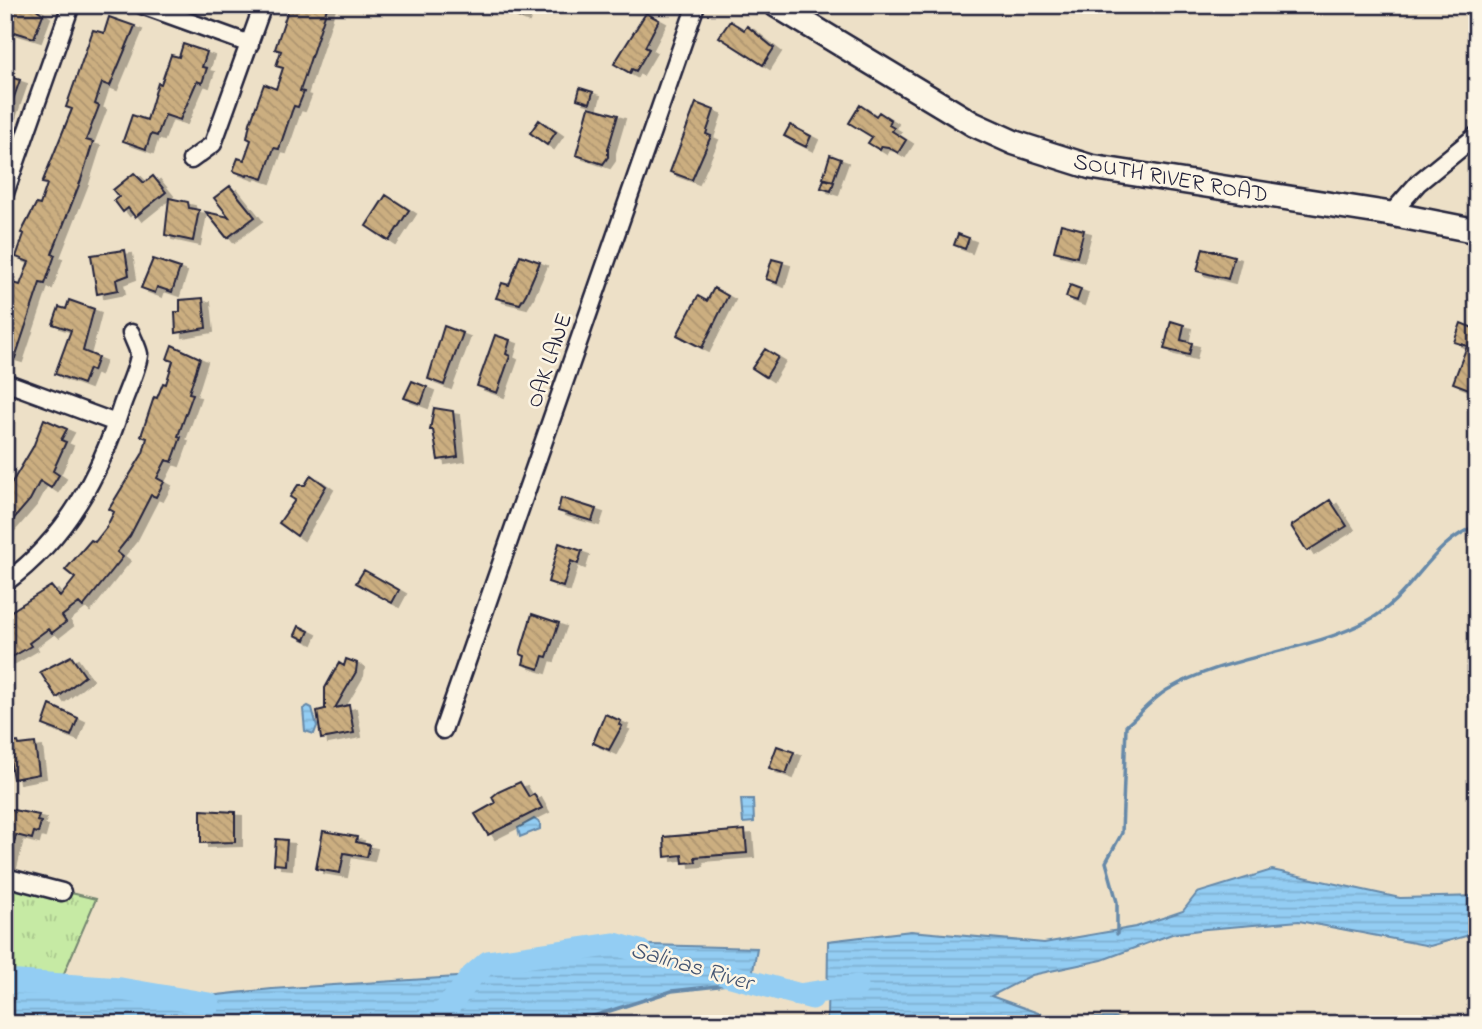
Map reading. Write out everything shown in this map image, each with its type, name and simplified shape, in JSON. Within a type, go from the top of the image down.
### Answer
[{"type":"main road","name":"SOUTH RIVER ROAD","points":[[776,5],[973,124],[1016,143],[1091,167],[1391,214],[1477,231]]},
{"type":"street","points":[[5,193],[13,150],[71,5]]},
{"type":"street","points":[[142,5],[250,44]]},
{"type":"street","points":[[191,160],[213,144],[263,5]]},
{"type":"street","name":"OAK LANE","points":[[443,730],[696,5]]},
{"type":"street","points":[[1391,214],[1418,183],[1477,135]]},
{"type":"street","points":[[5,583],[38,555],[65,526],[90,488],[139,354],[131,334]]},
{"type":"street","points":[[5,382],[116,423]]},
{"type":"street","points":[[5,877],[62,892]]},
{"type":"green space","points":[[5,877],[96,899],[59,985],[5,981]]},
{"type":"water","points":[[308,706],[312,708],[317,726],[314,734],[305,731],[303,709]]},
{"type":"water","points":[[741,799],[753,799],[754,822],[743,823]]},
{"type":"water","points":[[534,819],[540,823],[540,829],[520,837],[518,828]]},
{"type":"water","points":[[1272,870],[1400,898],[1477,896],[1477,933],[1430,946],[1299,921],[1206,929],[1172,934],[1102,960],[1032,975],[991,996],[1052,1018],[1115,1018],[1137,1024],[827,1024],[828,941],[911,931],[1044,943],[1136,927],[1183,911],[1197,893]]},
{"type":"water","points":[[615,944],[757,948],[751,982],[672,991],[569,1024],[5,1024],[5,981],[121,989],[181,999],[272,989],[472,976],[488,962]]},
{"type":"building","points":[[9,5],[31,5],[43,14],[34,38],[5,29]]},
{"type":"building","points":[[294,5],[328,5],[300,91],[304,92],[298,107],[294,106],[279,149],[274,148],[263,179],[248,174],[247,176],[233,171],[238,158],[244,160],[251,140],[247,138],[250,123],[264,84],[276,89],[283,68],[276,66],[281,51],[275,49],[288,10],[292,11]]},
{"type":"building","points":[[513,5],[527,5],[522,18],[510,13]]},
{"type":"building","points":[[646,13],[659,20],[645,47],[649,49],[636,71],[632,69],[630,73],[614,64]]},
{"type":"building","points":[[109,17],[135,26],[110,86],[102,83],[95,104],[99,106],[86,140],[93,142],[81,180],[52,254],[55,255],[45,284],[40,283],[15,358],[5,355],[5,296],[9,297],[14,283],[20,285],[29,262],[16,257],[24,234],[21,233],[36,204],[40,205],[47,184],[42,183],[72,109],[66,107],[93,30],[104,33]]},
{"type":"building","points":[[730,21],[744,30],[747,26],[774,48],[763,65],[719,37]]},
{"type":"building","points":[[183,44],[207,52],[202,67],[207,68],[202,83],[197,81],[180,120],[165,115],[157,136],[151,134],[146,149],[123,141],[132,115],[147,120],[158,83],[161,84],[171,55],[179,57]]},
{"type":"building","points":[[5,75],[20,80],[7,117],[5,116]]},
{"type":"building","points":[[580,88],[593,92],[590,103],[577,99]]},
{"type":"building","points":[[696,103],[714,110],[706,134],[711,136],[692,180],[670,172]]},
{"type":"building","points":[[860,105],[876,116],[879,112],[891,120],[889,125],[894,128],[892,131],[906,140],[898,153],[882,146],[880,150],[868,143],[872,137],[849,123]]},
{"type":"building","points":[[589,107],[618,115],[608,157],[603,164],[576,155]]},
{"type":"building","points":[[539,120],[556,132],[547,145],[530,133]]},
{"type":"building","points":[[790,125],[811,136],[806,147],[784,136]]},
{"type":"building","points":[[830,155],[841,159],[833,181],[823,178]]},
{"type":"building","points":[[134,173],[144,183],[153,176],[166,192],[135,217],[128,208],[123,212],[114,200],[119,197],[113,190]]},
{"type":"building","points":[[824,179],[834,182],[831,191],[821,188]]},
{"type":"building","points":[[230,186],[255,217],[227,238],[206,212],[229,217],[214,198]]},
{"type":"building","points":[[386,195],[409,210],[389,241],[366,226]]},
{"type":"building","points":[[169,198],[188,202],[189,208],[199,210],[193,241],[165,235]]},
{"type":"building","points":[[1061,224],[1084,230],[1077,257],[1054,251]]},
{"type":"building","points":[[958,234],[969,238],[965,249],[954,245]]},
{"type":"building","points":[[1203,248],[1234,256],[1228,279],[1197,271]]},
{"type":"building","points":[[125,250],[129,275],[116,280],[118,290],[97,294],[91,255]]},
{"type":"building","points":[[520,255],[540,262],[526,294],[520,304],[496,298],[502,283],[509,285]]},
{"type":"building","points":[[153,259],[180,268],[172,292],[157,287],[155,293],[141,288]]},
{"type":"building","points":[[772,259],[783,262],[777,283],[766,279]]},
{"type":"building","points":[[1070,285],[1081,289],[1077,301],[1066,297]]},
{"type":"building","points":[[714,288],[728,296],[702,348],[677,335],[698,296],[707,301]]},
{"type":"building","points":[[203,298],[206,328],[176,333],[175,312],[180,312],[180,300]]},
{"type":"building","points":[[69,300],[94,309],[83,351],[98,357],[93,371],[89,369],[83,384],[55,374],[71,330],[53,324],[59,307],[66,309]]},
{"type":"building","points":[[1171,321],[1184,325],[1181,340],[1192,343],[1189,355],[1164,349]]},
{"type":"building","points":[[1475,322],[1477,392],[1453,383],[1467,346],[1454,342],[1461,323],[1473,328]]},
{"type":"building","points":[[444,326],[463,333],[444,385],[428,379]]},
{"type":"building","points":[[495,335],[510,340],[506,354],[510,356],[497,393],[477,386]]},
{"type":"building","points":[[172,345],[200,358],[189,393],[193,394],[178,436],[181,437],[172,462],[166,460],[157,478],[164,482],[156,497],[151,495],[130,536],[117,552],[123,557],[83,607],[79,603],[62,616],[66,622],[52,633],[48,629],[29,643],[31,646],[5,661],[5,615],[51,586],[60,597],[75,578],[65,570],[91,540],[95,542],[106,528],[114,512],[109,509],[143,453],[147,438],[141,436],[154,397],[157,398],[163,383],[166,384],[173,361],[167,359]]},
{"type":"building","points":[[765,349],[778,357],[766,377],[752,368]]},
{"type":"building","points":[[412,381],[427,387],[421,404],[404,398]]},
{"type":"building","points":[[434,408],[453,411],[458,457],[438,460],[433,430],[430,430]]},
{"type":"building","points":[[44,419],[67,429],[61,440],[66,442],[53,471],[59,475],[51,488],[40,481],[30,500],[5,529],[5,494],[33,447]]},
{"type":"building","points":[[311,475],[326,486],[297,536],[279,523],[295,500],[290,497],[298,485],[305,485]]},
{"type":"building","points":[[561,498],[596,509],[592,521],[558,511]]},
{"type":"building","points":[[1330,500],[1347,526],[1307,551],[1291,526]]},
{"type":"building","points":[[559,543],[582,551],[578,564],[571,561],[563,587],[548,582]]},
{"type":"building","points":[[364,570],[399,590],[392,603],[356,583]]},
{"type":"building","points":[[532,614],[559,623],[547,657],[543,656],[539,669],[523,664],[525,656],[520,654]]},
{"type":"building","points":[[299,626],[309,631],[305,640],[295,635]]},
{"type":"building","points":[[71,656],[85,676],[57,698],[40,672]]},
{"type":"building","points":[[346,659],[357,663],[356,672],[335,708],[349,705],[354,733],[321,739],[317,711],[325,709],[325,688],[339,663],[344,666]]},
{"type":"building","points":[[50,705],[78,718],[71,736],[43,725]]},
{"type":"building","points":[[605,714],[621,721],[619,725],[622,726],[609,750],[593,743]]},
{"type":"building","points":[[18,742],[19,745],[35,743],[39,774],[13,779],[10,759],[5,759],[5,744]]},
{"type":"building","points":[[777,746],[794,752],[786,774],[769,768]]},
{"type":"building","points":[[520,782],[529,797],[534,794],[542,808],[488,835],[475,814],[495,803],[492,797],[498,792]]},
{"type":"building","points":[[8,809],[39,815],[37,821],[41,822],[38,833],[34,832],[32,839],[16,835],[9,864],[5,863]]},
{"type":"building","points":[[201,810],[235,812],[235,842],[201,843]]},
{"type":"building","points":[[745,830],[747,853],[695,857],[696,862],[683,863],[682,855],[665,857],[664,837]]},
{"type":"building","points":[[323,831],[357,837],[356,842],[370,845],[367,857],[344,853],[340,873],[316,869]]},
{"type":"building","points":[[276,839],[287,840],[285,865],[274,864]]},
{"type":"waterway","points":[[1117,934],[1117,902],[1106,862],[1122,833],[1126,726],[1161,694],[1191,678],[1319,640],[1369,620],[1398,598],[1447,544],[1461,533],[1477,526]]},
{"type":"waterway","name":"Salinas River","points":[[419,1024],[445,1011],[472,976],[488,962],[615,944],[640,951]]},
{"type":"waterway","name":"Salinas River","points":[[723,974],[812,998]]},
{"type":"waterway","name":"Salinas River","points":[[5,981],[121,989],[209,1004]]},
{"type":"waterway","name":"Salinas River","points":[[733,985],[751,982]]},
{"type":"waterway","points":[[569,1024],[672,991],[718,986]]},
{"type":"waterway","points":[[798,995],[857,986]]}]
